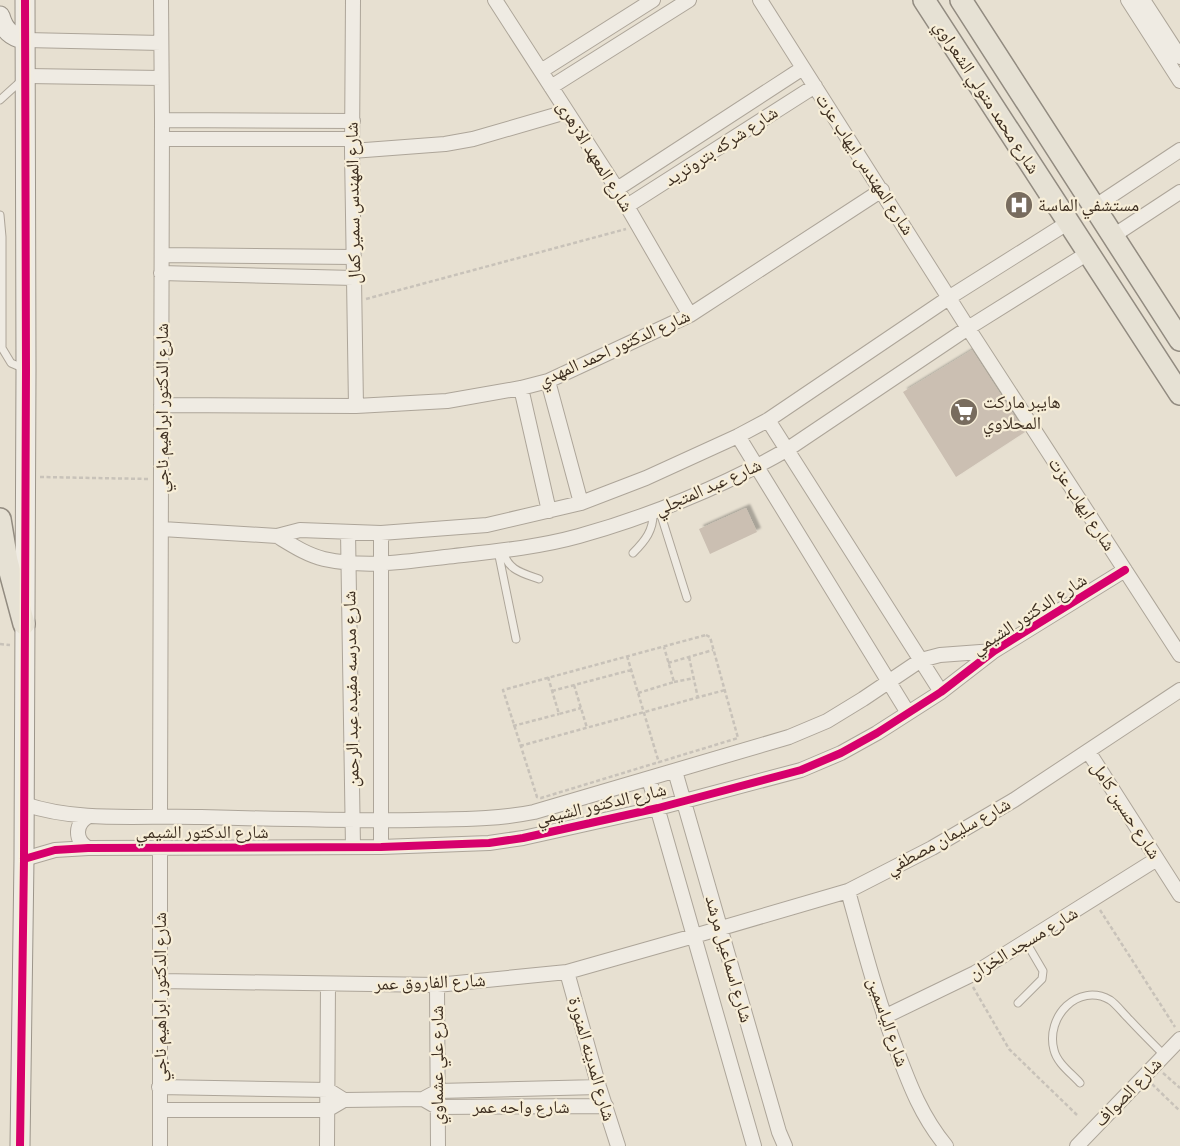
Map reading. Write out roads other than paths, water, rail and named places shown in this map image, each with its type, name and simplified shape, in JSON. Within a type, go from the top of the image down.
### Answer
[{"type":"main road","name":"شارع محمد متولي الشعراوي","points":[[924,0],[1180,394]]},
{"type":"main road","name":"شارع محمد متولي الشعراوي","points":[[961,0],[1180,340]]},
{"type":"main road","points":[[988,100],[1004,94],[1014,80]]},
{"type":"main road","points":[[1007,128],[1013,115],[1022,111],[1032,111]]},
{"type":"main road","points":[[0,519],[7,561],[24,624]]},
{"type":"street","points":[[20,1146],[26,476],[25,0]]},
{"type":"street","name":"شارع الدكتور ابراهيم ناجي","points":[[160,816],[162,529],[161,0]]},
{"type":"street","name":"شارع المهندس سمير كمال","points":[[353,0],[352,145],[356,406]]},
{"type":"street","name":"شارع المعهد الازهرى","points":[[495,0],[617,189],[690,315]]},
{"type":"street","points":[[541,71],[653,0]]},
{"type":"street","points":[[551,87],[689,0]]},
{"type":"street","name":"شارع المهندس ايهاب عزت","points":[[760,0],[968,328]]},
{"type":"street","points":[[1128,0],[1180,81]]},
{"type":"street","points":[[1143,0],[1180,57]]},
{"type":"street","points":[[0,16],[2,24],[8,32],[16,38],[26,40],[161,43]]},
{"type":"street","name":"شارع شركه بتروتريد","points":[[617,189],[803,68]]},
{"type":"street","points":[[26,76],[161,78]]},
{"type":"street","name":"شارع شركه بتروتريد","points":[[627,206],[815,86]]},
{"type":"street","points":[[162,139],[352,145],[454,142],[491,134],[566,112]]},
{"type":"street","points":[[162,120],[353,121]]},
{"type":"street","points":[[1094,207],[1180,150]]},
{"type":"street","name":"شارع الدكتور احمد المهدي","points":[[161,405],[356,406],[447,401],[521,388],[548,381],[690,315],[882,190]]},
{"type":"street","points":[[1113,236],[1180,192]]},
{"type":"street","name":"شارع عبد المتجلي","points":[[162,529],[277,536],[300,530],[381,533],[487,525],[581,503],[646,478],[738,436],[768,420],[950,297],[1069,222]]},
{"type":"street","name":"شارع عبد المتجلي","points":[[277,536],[298,549],[323,559],[349,563],[381,564],[501,551],[578,537],[656,510],[758,467],[788,449],[968,328],[1088,253]]},
{"type":"street","points":[[162,255],[354,257]]},
{"type":"street","points":[[161,273],[354,278]]},
{"type":"street","name":"شارع ايهاب عزت","points":[[968,328],[1180,655]]},
{"type":"street","points":[[548,381],[581,503]]},
{"type":"street","points":[[521,388],[549,511]]},
{"type":"street","points":[[768,420],[941,692]]},
{"type":"street","points":[[738,436],[908,713]]},
{"type":"street","name":"شارع مدرسه مفيده عبد الرحمن","points":[[348,532],[353,847]]},
{"type":"street","name":"شارع مدرسه مفيده عبد الرحمن","points":[[381,533],[381,847]]},
{"type":"street","name":"شارع الدكتور الشيمي","points":[[24,859],[55,850],[88,848],[381,847],[506,842],[658,808],[801,770],[841,753],[877,733],[941,692],[994,651],[1125,570]]},
{"type":"street","name":"شارع الدكتور الشيمي","points":[[24,804],[57,813],[89,816],[381,820],[490,818],[520,815],[661,772],[789,737],[827,720],[890,682],[921,660],[940,655],[994,651]]},
{"type":"street","name":"شارع سليمان مصطفي","points":[[694,936],[848,891],[932,848],[1014,800],[1180,690]]},
{"type":"street","name":"شارع حسين كامل","points":[[1088,751],[1180,894]]},
{"type":"street","name":"شارع اسماعيل مرشد","points":[[661,772],[684,800],[779,1132],[785,1146]]},
{"type":"street","name":"شارع اسماعيل مرشد","points":[[661,772],[658,808],[754,1146]]},
{"type":"street","points":[[88,848],[81,842],[78,834],[82,821],[89,816]]},
{"type":"street","name":"شارع الدكتور ابراهيم ناجي","points":[[160,848],[160,1146]]},
{"type":"street","name":"شارع مسجد الخزان","points":[[884,1017],[967,977],[1026,942],[1157,858]]},
{"type":"street","name":"شارع الياسمين","points":[[848,891],[884,1017],[920,1109],[946,1146]]},
{"type":"street","name":"شارع الفاروق عمر","points":[[160,981],[437,985],[567,972],[694,936]]},
{"type":"street","name":"شارع المدينه المنورة","points":[[567,972],[599,1087],[618,1146]]},
{"type":"street","points":[[327,1146],[328,984]]},
{"type":"street","name":"شارع علي عشماوي","points":[[437,985],[438,1146]]},
{"type":"street","name":"شارع الصواف","points":[[1077,1146],[1180,1039]]},
{"type":"street","points":[[159,1087],[328,1090],[344,1100]]},
{"type":"street","name":"شارع واحه عمر","points":[[438,1091],[599,1087]]},
{"type":"street","points":[[160,1110],[327,1110],[344,1100],[423,1099],[438,1091]]},
{"type":"street","points":[[423,1099],[437,1107]]},
{"type":"street","name":"شارع واحه عمر","points":[[437,1107],[606,1106]]},
{"type":"lane","points":[[0,100],[26,76]]},
{"type":"lane","points":[[0,214],[2,237],[2,348],[12,363],[26,370]]},
{"type":"lane","points":[[633,553],[647,539],[656,510]]},
{"type":"lane","points":[[656,510],[687,598]]},
{"type":"lane","points":[[501,551],[512,568],[539,579]]},
{"type":"lane","points":[[501,551],[516,639]]},
{"type":"lane","points":[[1018,1003],[1042,979],[1043,975],[1026,942]]},
{"type":"lane","points":[[1080,1082],[1056,1056],[1053,1049],[1052,1032],[1060,1012],[1082,997],[1097,996],[1112,1001],[1160,1060]]},
{"type":"place","name":"مستشفي الماسة","points":[[1019,205]]},
{"type":"place","name":"هايبر ماركت المحلاوي","points":[[964,412]]}]
